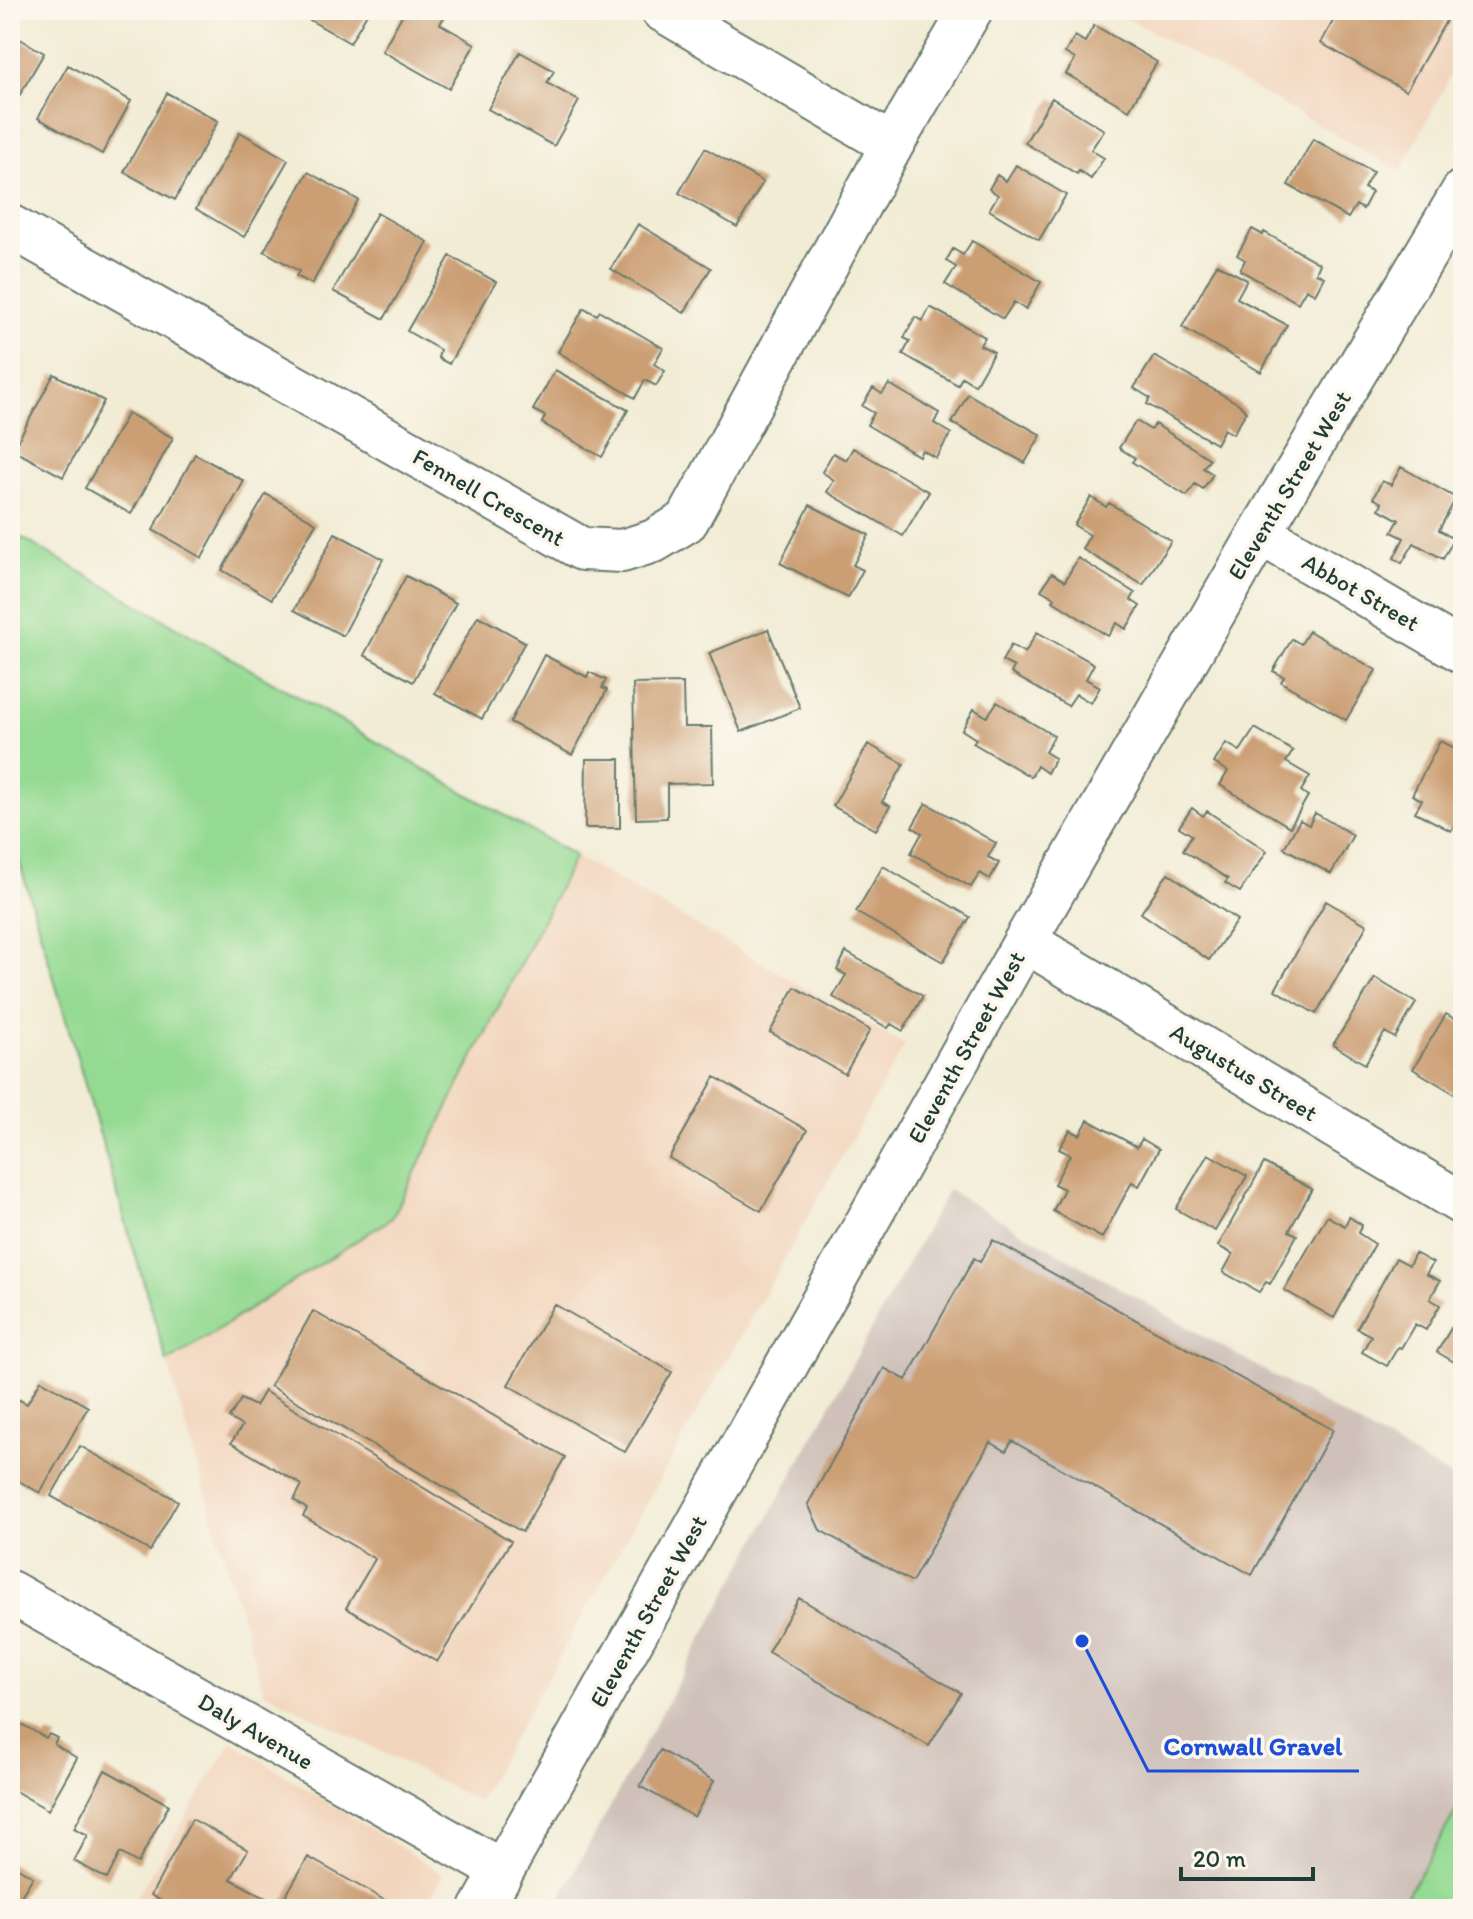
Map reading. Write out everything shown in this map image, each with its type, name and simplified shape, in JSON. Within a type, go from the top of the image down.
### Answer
[{"type":"street","points":[[662,10],[892,145]]},
{"type":"street","name":"Fennell Crescent","points":[[10,226],[582,549],[622,551],[654,541],[687,521],[892,145],[971,10]]},
{"type":"street","name":"Eleventh Street West","points":[[481,1909],[1025,941],[1260,533],[1463,191]]},
{"type":"street","name":"Abbot Street","points":[[1260,533],[1463,652]]},
{"type":"street","name":"Augustus Street","points":[[1025,941],[1463,1204]]},
{"type":"street","name":"Daly Avenue","points":[[10,1592],[502,1871]]},
{"type":"shaded area","points":[[1113,10],[1463,10],[1463,51],[1401,171]]},
{"type":"shaded area","points":[[575,856],[905,1045],[478,1801],[264,1692],[167,1362],[392,1217]]},
{"type":"shaded area","points":[[948,1190],[1463,1484],[1463,1799],[1399,1909],[554,1909]]},
{"type":"shaded area","points":[[232,1742],[444,1875],[424,1909],[129,1909]]},
{"type":"green space","points":[[10,531],[575,856],[392,1218],[167,1362],[10,830]]},
{"type":"green space","points":[[1463,1799],[1463,1909],[1399,1909]]},
{"type":"building","points":[[306,10],[369,10],[350,43],[303,16]]},
{"type":"building","points":[[405,10],[448,10],[440,24],[475,44],[449,89],[382,51]]},
{"type":"building","points":[[1339,10],[1427,10],[1446,21],[1406,91],[1321,43]]},
{"type":"building","points":[[1094,25],[1157,62],[1129,110],[1066,74],[1075,59],[1065,53],[1075,36],[1085,42]]},
{"type":"building","points":[[10,33],[44,53],[15,103],[10,100]]},
{"type":"building","points":[[520,52],[554,71],[547,83],[579,101],[554,146],[488,109]]},
{"type":"building","points":[[68,65],[131,101],[102,154],[38,118]]},
{"type":"building","points":[[167,93],[218,121],[175,200],[124,172]]},
{"type":"building","points":[[1052,98],[1104,130],[1091,150],[1104,158],[1091,179],[1025,143]]},
{"type":"building","points":[[240,132],[288,160],[244,237],[196,209]]},
{"type":"building","points":[[1313,139],[1373,172],[1364,188],[1372,192],[1363,209],[1356,205],[1348,218],[1288,185]]},
{"type":"building","points":[[705,148],[763,182],[737,227],[679,193]]},
{"type":"building","points":[[1016,165],[1066,195],[1039,240],[989,210],[998,195],[989,189],[997,175],[1006,181]]},
{"type":"building","points":[[308,172],[358,200],[312,284],[296,276],[299,271],[264,251]]},
{"type":"building","points":[[377,213],[428,242],[384,319],[333,291]]},
{"type":"building","points":[[638,224],[711,268],[684,313],[611,269]]},
{"type":"building","points":[[1252,229],[1263,235],[1264,232],[1320,264],[1316,273],[1324,277],[1315,294],[1306,289],[1298,303],[1240,270],[1245,260],[1237,255]]},
{"type":"building","points":[[972,241],[1041,282],[1026,309],[1014,302],[1003,319],[945,284],[956,267],[946,261],[953,249],[963,255]]},
{"type":"building","points":[[450,256],[496,282],[449,364],[438,358],[440,350],[407,331]]},
{"type":"building","points":[[1217,264],[1247,280],[1237,298],[1287,325],[1261,372],[1182,327]]},
{"type":"building","points":[[930,307],[985,337],[980,345],[994,352],[975,385],[962,377],[958,385],[903,354],[910,341],[904,338],[915,317],[923,321]]},
{"type":"building","points":[[584,308],[597,315],[600,311],[663,348],[654,364],[665,371],[656,386],[645,380],[635,398],[558,352]]},
{"type":"building","points":[[1154,356],[1239,404],[1246,412],[1233,434],[1224,429],[1216,444],[1147,404],[1150,398],[1134,388]]},
{"type":"building","points":[[555,370],[628,410],[602,457],[542,423],[545,416],[533,410]]},
{"type":"building","points":[[54,374],[104,401],[63,477],[13,450]]},
{"type":"building","points":[[889,384],[939,413],[934,423],[951,433],[936,458],[922,450],[919,456],[867,425],[874,413],[862,406],[873,388],[882,394]]},
{"type":"building","points":[[968,394],[1041,435],[1025,463],[952,423]]},
{"type":"building","points":[[128,413],[173,438],[131,514],[85,488]]},
{"type":"building","points":[[1136,421],[1151,430],[1155,424],[1210,459],[1203,468],[1213,474],[1203,489],[1195,484],[1187,496],[1132,462],[1135,458],[1119,448]]},
{"type":"building","points":[[853,448],[929,492],[903,536],[827,492],[834,480],[822,472],[833,453],[846,460]]},
{"type":"building","points":[[195,454],[244,481],[202,558],[153,530]]},
{"type":"building","points":[[1401,467],[1456,498],[1439,530],[1454,539],[1443,559],[1414,543],[1402,563],[1394,558],[1404,538],[1392,532],[1399,520],[1379,509],[1382,503],[1373,498],[1382,481],[1391,485]]},
{"type":"building","points":[[266,494],[316,523],[272,599],[222,570]]},
{"type":"building","points":[[1091,497],[1106,507],[1109,503],[1171,541],[1143,585],[1082,549],[1090,535],[1074,525]]},
{"type":"building","points":[[810,505],[869,535],[853,565],[863,570],[848,598],[780,563]]},
{"type":"building","points":[[335,533],[383,559],[343,636],[294,610]]},
{"type":"building","points":[[1078,558],[1135,593],[1131,600],[1140,606],[1126,629],[1117,623],[1108,636],[1041,590],[1052,573],[1065,581]]},
{"type":"building","points":[[406,576],[456,603],[413,682],[364,655]]},
{"type":"building","points":[[478,616],[525,642],[482,719],[435,693]]},
{"type":"building","points":[[768,629],[800,708],[741,732],[709,653]]},
{"type":"building","points":[[1309,631],[1376,670],[1346,720],[1281,682],[1284,677],[1273,671],[1292,639],[1301,644]]},
{"type":"building","points":[[1037,632],[1094,664],[1086,679],[1100,687],[1091,703],[1076,694],[1068,706],[1011,673],[1014,667],[1002,661],[1011,645],[1025,653]]},
{"type":"building","points":[[544,655],[587,677],[589,672],[606,680],[602,688],[607,690],[572,755],[510,722]]},
{"type":"building","points":[[683,683],[684,727],[712,727],[713,783],[667,784],[667,818],[636,819],[633,684]]},
{"type":"building","points":[[997,702],[1054,736],[1045,752],[1055,758],[1047,773],[1037,766],[1031,777],[973,743],[976,739],[962,730],[974,709],[987,717]]},
{"type":"building","points":[[1255,728],[1293,751],[1286,762],[1310,776],[1301,791],[1308,796],[1290,827],[1220,785],[1228,771],[1214,763],[1226,743],[1240,751]]},
{"type":"building","points":[[1463,738],[1463,809],[1451,831],[1415,812],[1422,800],[1412,795],[1440,741],[1457,749]]},
{"type":"building","points":[[868,744],[904,764],[882,802],[890,806],[876,830],[833,806]]},
{"type":"building","points":[[586,759],[620,759],[620,828],[585,828]]},
{"type":"building","points":[[926,803],[996,843],[988,857],[999,863],[990,879],[980,873],[971,887],[911,853],[922,833],[912,827]]},
{"type":"building","points":[[1192,808],[1203,816],[1207,811],[1267,851],[1240,892],[1225,883],[1228,879],[1183,850],[1192,835],[1179,827]]},
{"type":"building","points":[[1315,813],[1353,835],[1331,874],[1284,848],[1300,820],[1309,825]]},
{"type":"building","points":[[883,866],[970,917],[943,962],[856,912]]},
{"type":"building","points":[[1168,873],[1237,920],[1209,960],[1141,913]]},
{"type":"building","points":[[1326,901],[1367,925],[1316,1014],[1275,990]]},
{"type":"building","points":[[846,952],[923,996],[903,1031],[891,1024],[888,1028],[833,997],[846,975],[837,970]]},
{"type":"building","points":[[1375,978],[1416,1003],[1395,1038],[1385,1032],[1365,1064],[1333,1045]]},
{"type":"building","points":[[795,987],[870,1030],[845,1074],[770,1032]]},
{"type":"building","points":[[1446,1014],[1463,1024],[1463,1092],[1460,1097],[1413,1069]]},
{"type":"building","points":[[715,1077],[807,1130],[761,1211],[669,1158]]},
{"type":"building","points":[[1088,1120],[1137,1147],[1142,1139],[1159,1149],[1139,1186],[1132,1182],[1102,1238],[1053,1211],[1064,1189],[1054,1184],[1070,1155],[1059,1149],[1070,1130],[1080,1135]]},
{"type":"building","points":[[1208,1154],[1247,1176],[1215,1231],[1176,1209]]},
{"type":"building","points":[[1264,1163],[1312,1189],[1289,1231],[1297,1235],[1270,1284],[1266,1282],[1259,1292],[1223,1272],[1233,1254],[1218,1246]]},
{"type":"building","points":[[1327,1216],[1345,1226],[1349,1217],[1362,1225],[1358,1233],[1375,1244],[1334,1318],[1284,1290]]},
{"type":"building","points":[[993,1240],[1333,1430],[1252,1575],[1012,1441],[1006,1451],[990,1442],[912,1582],[820,1530],[808,1504],[884,1368],[906,1380],[974,1258],[980,1262]]},
{"type":"building","points":[[1415,1253],[1433,1263],[1426,1274],[1440,1281],[1430,1299],[1440,1305],[1426,1330],[1415,1324],[1387,1366],[1362,1352],[1371,1336],[1357,1328],[1396,1258],[1409,1265]]},
{"type":"building","points":[[554,1304],[672,1372],[625,1452],[508,1385]]},
{"type":"building","points":[[1463,1308],[1463,1367],[1437,1352]]},
{"type":"building","points":[[313,1311],[565,1457],[522,1532],[270,1386]]},
{"type":"building","points":[[41,1380],[88,1407],[40,1493],[10,1476],[10,1395],[27,1404]]},
{"type":"building","points":[[264,1391],[511,1541],[437,1662],[346,1608],[375,1559],[303,1516],[307,1509],[294,1500],[302,1485],[231,1443],[242,1426],[229,1418],[241,1399],[255,1406]]},
{"type":"building","points":[[80,1446],[178,1501],[150,1551],[51,1496]]},
{"type":"building","points":[[799,1598],[961,1693],[929,1746],[768,1652]]},
{"type":"building","points":[[16,1721],[46,1738],[49,1734],[57,1738],[54,1744],[77,1758],[48,1810],[10,1788],[10,1731]]},
{"type":"building","points":[[660,1750],[714,1781],[694,1817],[640,1786]]},
{"type":"building","points":[[105,1770],[169,1805],[138,1863],[120,1853],[107,1879],[74,1861],[88,1835],[74,1828]]},
{"type":"building","points":[[192,1819],[248,1850],[231,1879],[280,1906],[308,1857],[395,1906],[393,1909],[175,1909],[151,1895]]},
{"type":"building","points":[[10,1863],[33,1877],[13,1909],[10,1909]]},
{"type":"place","name":"Cornwall Gravel","points":[[1082,1641]]}]
